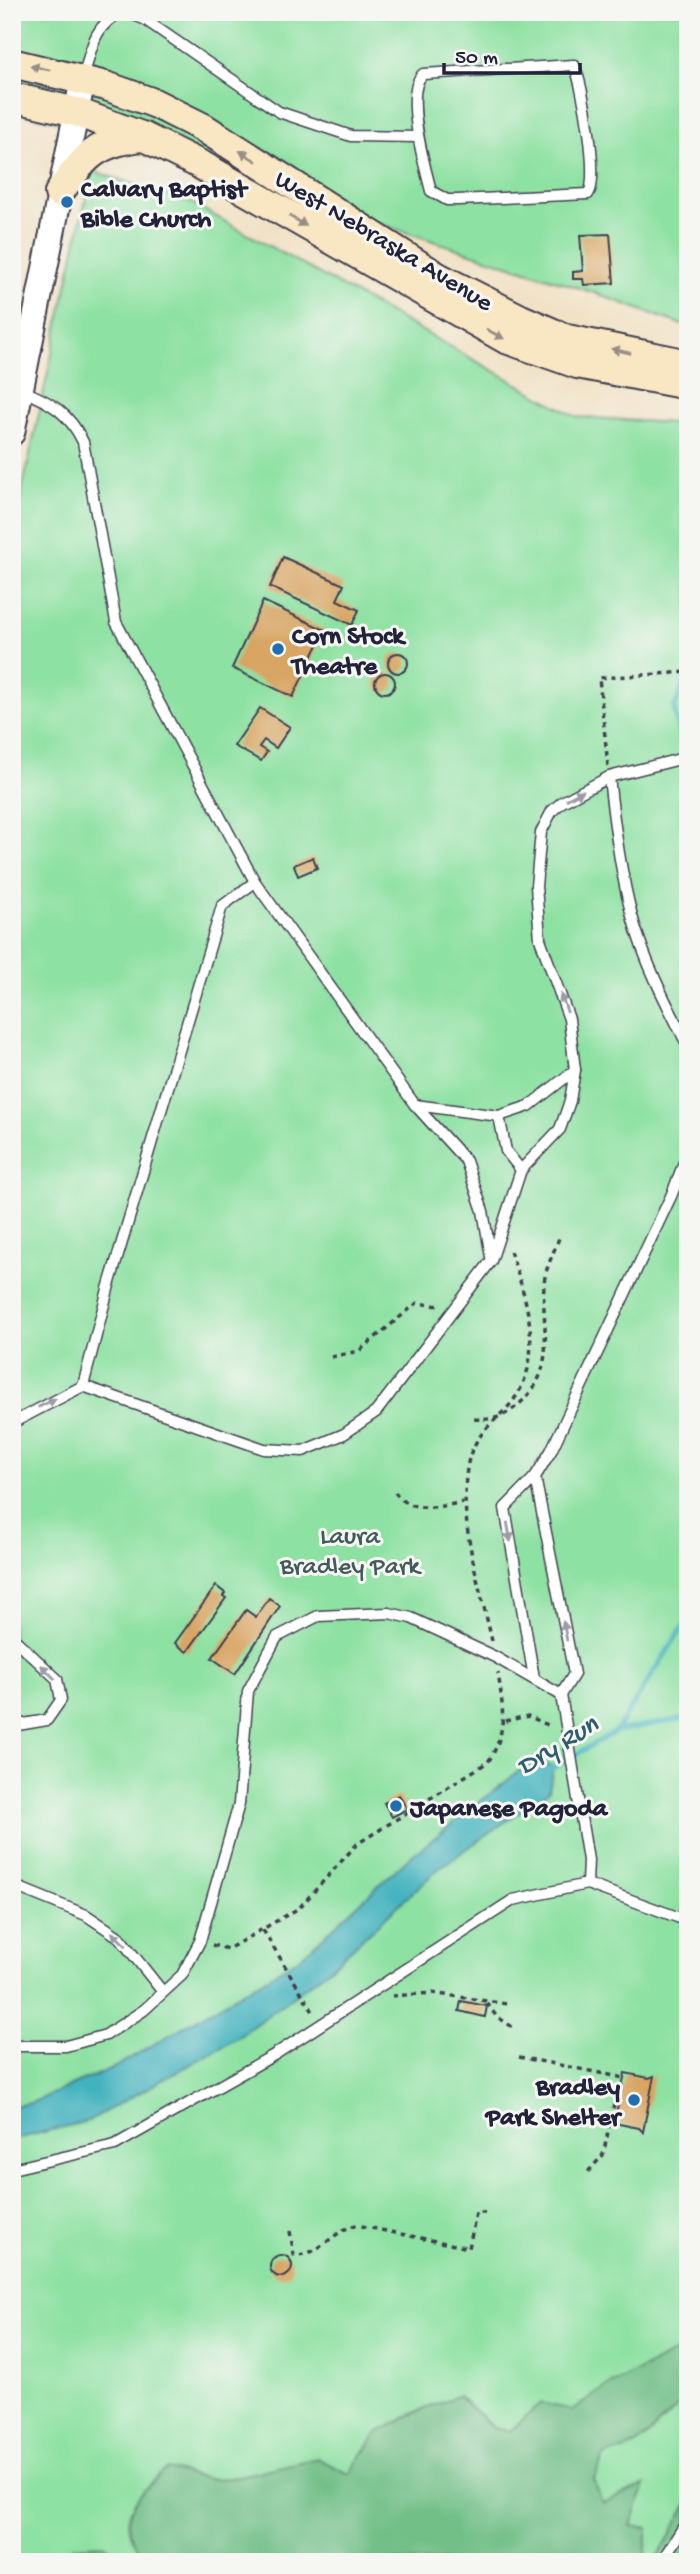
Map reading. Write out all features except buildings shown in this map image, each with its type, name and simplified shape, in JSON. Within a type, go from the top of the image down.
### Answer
[{"type":"main road","name":"West Nebraska Avenue","points":[[12,63],[83,79],[154,103],[204,128],[438,277],[567,339],[688,364]]},
{"type":"main road","name":"West Nebraska Avenue","points":[[12,97],[76,112],[144,137],[201,165],[506,339],[577,364],[688,385]]},
{"type":"main road","points":[[59,193],[83,160],[102,145],[116,140],[144,137]]},
{"type":"street","points":[[12,433],[83,79]]},
{"type":"lane","points":[[83,79],[95,33],[109,18],[124,12],[144,19],[279,112],[351,136],[418,137]]},
{"type":"lane","points":[[574,65],[594,172],[592,190],[588,194],[447,200],[431,191],[418,137],[415,89],[423,74],[574,65]]},
{"type":"lane","points":[[20,390],[52,404],[74,422],[83,442],[116,622],[255,882],[415,1105],[466,1161],[483,1211],[491,1261]]},
{"type":"lane","points":[[12,1423],[83,1386],[264,1449],[303,1451],[344,1434],[376,1412],[491,1261],[521,1170],[560,1129],[570,1101],[575,1070],[569,1019],[540,939],[536,886],[541,832],[552,811],[562,802],[609,777],[688,757]]},
{"type":"lane","points":[[609,777],[617,848],[632,919],[663,998],[688,1046]]},
{"type":"lane","points":[[83,1386],[107,1289],[222,906],[255,882]]},
{"type":"lane","points":[[415,1105],[499,1116],[529,1106],[575,1070]]},
{"type":"lane","points":[[499,1116],[506,1151],[521,1170]]},
{"type":"lane","points":[[534,1678],[505,1508],[535,1477],[568,1415],[688,1152]]},
{"type":"lane","points":[[535,1477],[574,1674],[561,1695],[569,1730],[588,1860],[587,1884]]},
{"type":"lane","points":[[12,2046],[66,2046],[106,2035],[144,2010],[182,1975],[200,1941],[239,1804],[248,1691],[277,1637],[318,1616],[389,1613],[411,1618],[495,1657],[561,1695]]},
{"type":"lane","points":[[12,1637],[57,1679],[61,1700],[47,1720],[12,1726]]},
{"type":"lane","points":[[12,2169],[115,2145],[274,2055],[513,1900],[587,1884],[688,1921]]},
{"type":"lane","points":[[12,1885],[86,1915],[119,1937],[162,1991]]},
{"type":"lane","points":[[661,2562],[688,2520]]},
{"type":"path","points":[[609,777],[599,678],[688,672]]},
{"type":"path","points":[[474,1419],[491,1420],[505,1416],[530,1395],[545,1367],[544,1282],[559,1238]]},
{"type":"path","points":[[200,1941],[228,1949],[299,1908],[357,1844],[488,1762],[499,1746],[505,1721],[495,1657],[463,1502],[468,1461],[477,1441],[491,1420],[507,1407],[527,1371],[531,1329],[525,1294],[507,1243]]},
{"type":"path","points":[[331,1357],[359,1351],[418,1303],[455,1309]]},
{"type":"path","points":[[395,1492],[401,1501],[419,1506],[438,1507],[463,1502]]},
{"type":"path","points":[[505,1721],[528,1716],[553,1728]]},
{"type":"path","points":[[263,1930],[308,2004]]},
{"type":"path","points":[[383,2000],[411,1993],[432,1993],[507,2004]]},
{"type":"path","points":[[487,2003],[496,2016],[514,2028]]},
{"type":"path","points":[[519,2057],[621,2077],[603,2155],[586,2174]]},
{"type":"path","points":[[290,2231],[294,2255],[314,2252],[340,2230],[357,2225],[469,2248],[476,2213],[485,2213]]},
{"type":"green space","points":[[12,12],[688,12],[688,327],[589,291],[73,125],[12,111]]},
{"type":"green space","name":"Laura Bradley Park","points":[[92,171],[188,201],[577,417],[688,424],[688,2562],[12,2562],[12,537]]},
{"type":"green space","points":[[688,2295],[688,2397],[637,2445],[604,2456],[594,2479],[602,2503],[645,2485],[631,2526],[648,2529],[644,2562],[59,2562],[74,2546],[102,2544],[127,2558],[138,2550],[129,2529],[130,2512],[140,2496],[167,2469],[209,2479],[231,2478],[317,2458],[349,2474],[377,2433],[419,2411],[458,2396],[494,2428],[510,2431],[541,2403],[573,2410],[606,2387],[684,2348],[685,2298]]},
{"type":"green space","points":[[688,2503],[688,2562],[655,2562]]},
{"type":"water","name":"Dry Run","points":[[533,1760],[553,1767],[549,1791],[438,1869],[328,1970],[233,2041],[88,2121],[12,2140],[12,2106],[31,2103],[115,2067],[300,1958],[405,1861]]},
{"type":"waterway","name":"Dry Run","points":[[688,672],[674,709],[688,775]]},
{"type":"waterway","name":"Dry Run","points":[[549,1770],[616,1731],[688,1619]]},
{"type":"waterway","points":[[616,1731],[688,1718]]},
{"type":"place","name":"Calvary Baptist Bible Church","points":[[67,202]]},
{"type":"place","name":"Corn Stock Theatre","points":[[278,649]]},
{"type":"place","name":"Japanese Pagoda","points":[[396,1806]]},
{"type":"place","name":"Bradley Park Shelter","points":[[634,2100]]}]
